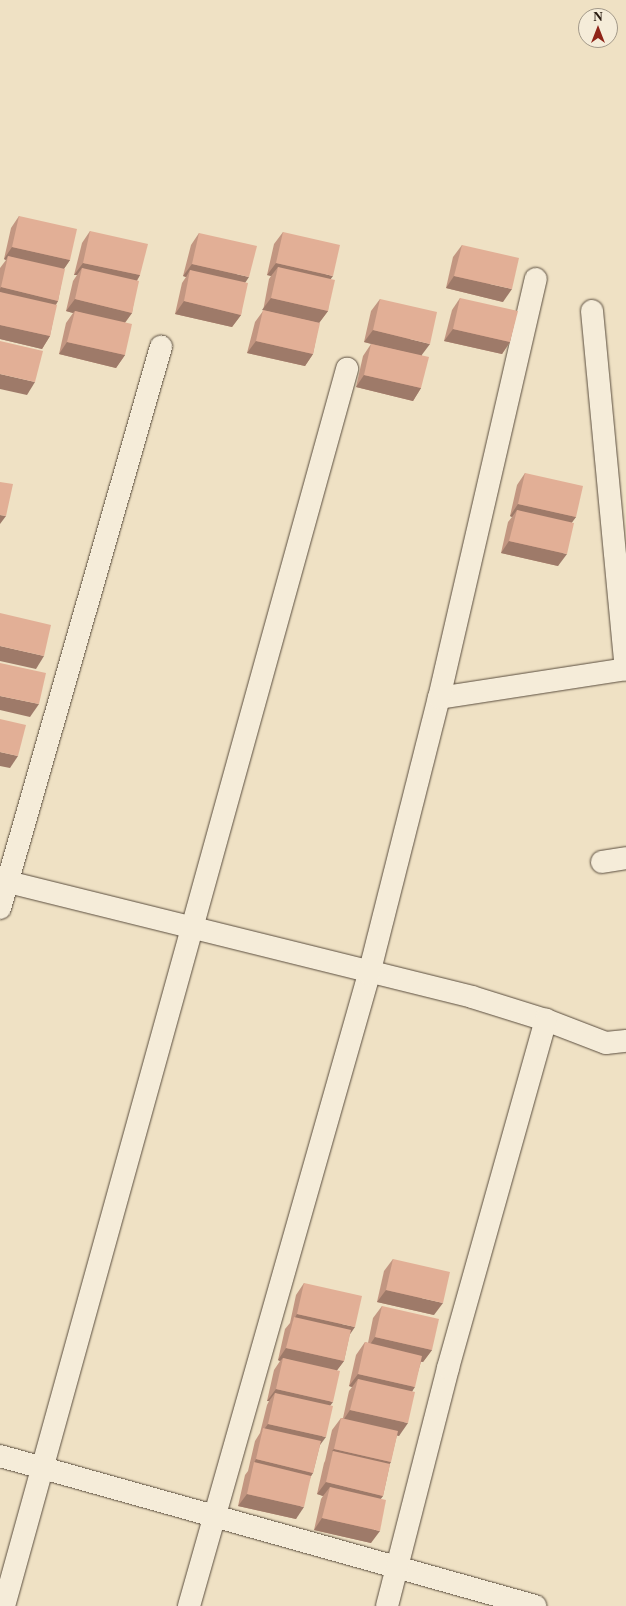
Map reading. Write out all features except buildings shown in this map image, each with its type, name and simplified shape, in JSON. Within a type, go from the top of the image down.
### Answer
[{"type":"street","points":[[190,1606],[217,1516],[370,974],[439,698],[536,280]]},
{"type":"street","points":[[439,698],[626,669],[592,311]]},
{"type":"street","points":[[0,908],[4,881],[161,347]]},
{"type":"street","points":[[4,1606],[41,1466],[347,369]]},
{"type":"street","points":[[602,862],[626,858]]},
{"type":"street","points":[[4,881],[546,1020],[606,1043],[626,1041]]},
{"type":"street","points":[[387,1606],[448,1368],[546,1020]]},
{"type":"street","points":[[0,1456],[41,1466],[217,1516],[397,1570],[535,1606]]}]
